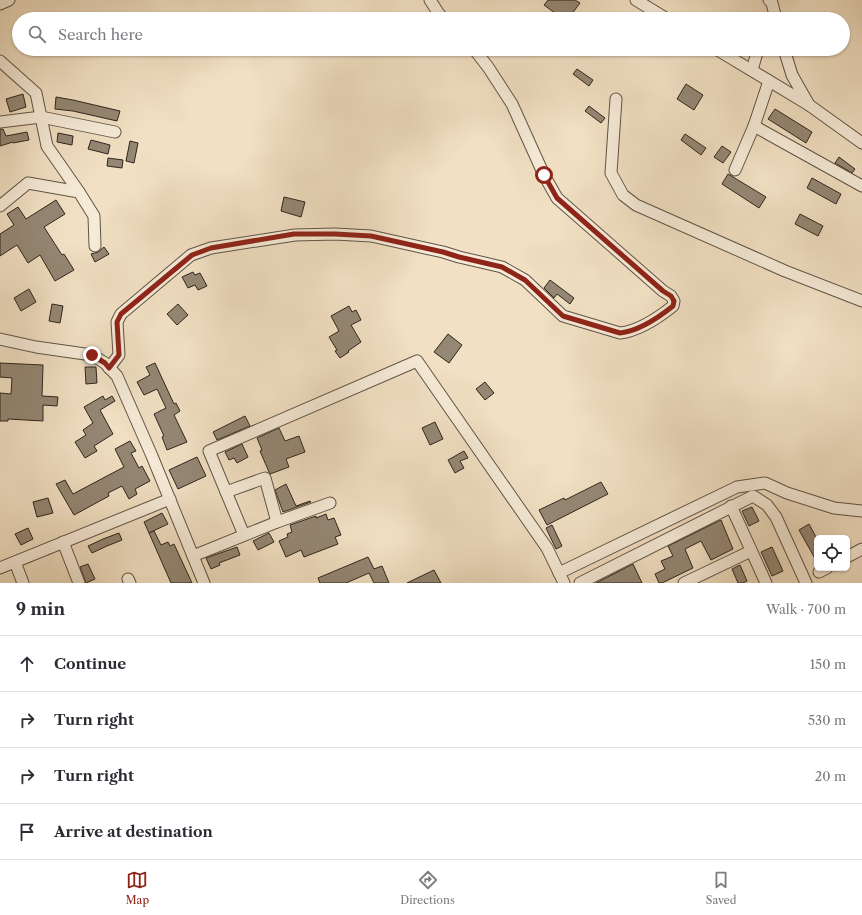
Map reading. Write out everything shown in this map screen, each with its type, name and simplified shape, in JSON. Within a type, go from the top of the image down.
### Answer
[{"type":"street","points":[[0,4],[9,0]]},
{"type":"street","points":[[430,0],[438,12]]},
{"type":"street","points":[[636,0],[656,12]]},
{"type":"street","points":[[769,12],[771,1]]},
{"type":"street","points":[[771,1],[774,12]]},
{"type":"street","points":[[109,368],[119,355],[117,322],[121,314],[192,255],[211,248],[294,234],[371,236],[502,267],[525,280],[563,316],[620,333],[630,332],[645,325],[673,306],[674,301],[671,296],[663,291],[582,218],[557,198],[544,175],[512,104],[479,56]]},
{"type":"street","points":[[728,56],[809,105],[862,143]]},
{"type":"street","points":[[752,70],[756,56]]},
{"type":"street","points":[[786,56],[792,75],[809,105]]},
{"type":"street","points":[[0,61],[36,93],[47,146],[94,216],[94,246]]},
{"type":"street","points":[[735,170],[754,126],[769,81]]},
{"type":"street","points":[[616,99],[611,173],[623,195],[636,205],[664,218],[785,271],[862,301]]},
{"type":"street","points":[[0,122],[41,117],[115,132]]},
{"type":"street","points":[[754,126],[862,186]]},
{"type":"street","points":[[0,206],[28,183],[79,192]]},
{"type":"street","points":[[0,339],[36,347],[92,355],[105,363],[117,376],[170,499],[204,583]]},
{"type":"street","points":[[244,536],[209,452],[417,361],[547,548],[564,583]]},
{"type":"street","points":[[226,492],[264,478],[278,522]]},
{"type":"street","points":[[559,573],[737,487],[765,483],[787,493],[834,508],[862,512]]},
{"type":"street","points":[[580,583],[753,496],[767,505],[776,517],[806,583]]},
{"type":"street","points":[[0,568],[170,499]]},
{"type":"street","points":[[193,556],[330,503]]},
{"type":"street","points":[[731,506],[766,583]]},
{"type":"street","points":[[63,542],[79,583]]},
{"type":"street","points":[[850,555],[862,549]]},
{"type":"street","points":[[684,583],[751,551]]},
{"type":"street","points":[[15,562],[24,583]]},
{"type":"building","points":[[548,0],[575,0],[580,3],[573,12],[554,12],[544,5]]},
{"type":"building","points":[[577,69],[593,80],[589,86],[573,74]]},
{"type":"building","points":[[686,84],[703,95],[694,110],[677,99]]},
{"type":"building","points":[[23,94],[26,107],[10,112],[6,99]]},
{"type":"building","points":[[56,97],[120,111],[117,121],[73,111],[55,109]]},
{"type":"building","points":[[589,106],[605,118],[601,123],[585,111]]},
{"type":"building","points":[[775,109],[812,132],[806,143],[768,119]]},
{"type":"building","points":[[0,129],[3,129],[6,136],[27,132],[29,140],[13,142],[0,146]]},
{"type":"building","points":[[58,133],[73,136],[72,145],[57,142]]},
{"type":"building","points":[[685,134],[706,148],[701,155],[681,140]]},
{"type":"building","points":[[91,140],[110,145],[108,154],[88,149]]},
{"type":"building","points":[[130,141],[138,143],[134,163],[126,161]]},
{"type":"building","points":[[722,146],[731,152],[723,163],[714,157]]},
{"type":"building","points":[[839,157],[855,169],[852,173],[835,163]]},
{"type":"building","points":[[108,158],[123,160],[122,168],[107,166]]},
{"type":"building","points":[[728,174],[766,197],[759,208],[722,184]]},
{"type":"building","points":[[812,178],[841,194],[836,204],[807,188]]},
{"type":"building","points":[[284,197],[305,202],[301,217],[281,211]]},
{"type":"building","points":[[56,200],[65,214],[44,227],[62,255],[64,254],[74,270],[55,281],[40,255],[28,263],[17,245],[0,256],[0,234],[14,225],[7,214],[18,207],[26,219]]},
{"type":"building","points":[[800,214],[823,226],[818,236],[795,224]]},
{"type":"building","points":[[104,247],[109,254],[95,262],[91,254],[98,252]]},
{"type":"building","points":[[193,272],[195,275],[200,273],[207,286],[198,290],[195,285],[188,288],[182,277]]},
{"type":"building","points":[[550,280],[574,298],[570,304],[557,294],[554,298],[544,288]]},
{"type":"building","points":[[29,289],[36,302],[21,311],[14,298]]},
{"type":"building","points":[[52,304],[63,306],[60,323],[49,321]]},
{"type":"building","points":[[178,304],[188,315],[177,325],[167,314]]},
{"type":"building","points":[[349,306],[352,312],[356,310],[361,320],[351,325],[361,342],[340,358],[329,337],[339,331],[331,316]]},
{"type":"building","points":[[448,334],[462,345],[449,363],[434,352]]},
{"type":"building","points":[[0,363],[43,365],[42,396],[58,397],[57,406],[43,405],[43,421],[8,419],[8,421],[0,421],[0,393],[11,394],[12,378],[0,377]]},
{"type":"building","points":[[155,363],[174,404],[176,403],[180,411],[174,415],[187,442],[167,450],[162,437],[164,436],[154,414],[166,408],[157,389],[144,395],[137,382],[150,375],[146,367]]},
{"type":"building","points":[[85,367],[96,367],[97,383],[86,384]]},
{"type":"building","points":[[485,382],[494,393],[485,400],[476,389]]},
{"type":"building","points":[[103,396],[105,400],[112,396],[115,401],[100,410],[113,434],[94,446],[97,451],[85,458],[75,442],[86,435],[83,430],[93,423],[84,407]]},
{"type":"building","points":[[245,416],[250,426],[217,440],[213,432]]},
{"type":"building","points":[[435,422],[443,439],[430,445],[422,428]]},
{"type":"building","points":[[279,428],[285,441],[299,436],[305,452],[286,459],[289,467],[270,474],[260,451],[262,450],[257,438]]},
{"type":"building","points":[[130,441],[136,451],[131,453],[139,468],[142,466],[150,481],[135,489],[137,494],[129,499],[122,486],[108,493],[109,496],[74,515],[56,484],[65,480],[73,494],[124,467],[115,449]]},
{"type":"building","points":[[242,444],[248,457],[237,463],[234,458],[229,460],[225,452]]},
{"type":"building","points":[[464,451],[468,458],[460,461],[464,468],[455,473],[448,460]]},
{"type":"building","points":[[197,457],[206,476],[178,489],[169,470]]},
{"type":"building","points":[[601,482],[608,494],[547,525],[539,510],[564,498],[565,500]]},
{"type":"building","points":[[286,484],[296,506],[310,501],[311,502],[283,512],[275,490]]},
{"type":"building","points":[[48,498],[53,513],[37,517],[33,502]]},
{"type":"building","points":[[752,507],[759,521],[749,526],[742,511]]},
{"type":"building","points":[[162,513],[168,524],[149,533],[144,522]]},
{"type":"building","points":[[326,514],[328,520],[334,518],[341,535],[335,537],[338,544],[304,557],[301,550],[286,557],[279,541],[288,537],[287,534],[292,532],[290,525]]},
{"type":"building","points":[[721,520],[733,549],[711,560],[701,541],[685,549],[693,568],[662,583],[659,583],[655,574],[665,569],[661,561],[673,556],[668,546]]},
{"type":"building","points":[[809,524],[815,535],[814,557],[799,530]]},
{"type":"building","points":[[552,525],[562,546],[556,549],[546,528]]},
{"type":"building","points":[[28,528],[33,539],[21,545],[15,534]]},
{"type":"building","points":[[154,531],[161,545],[168,542],[170,546],[174,544],[192,583],[171,583],[149,533]]},
{"type":"building","points":[[119,533],[122,540],[92,553],[88,546],[103,539]]},
{"type":"building","points":[[269,533],[274,542],[258,550],[253,541]]},
{"type":"building","points":[[237,547],[240,555],[219,563],[220,565],[211,569],[206,558]]},
{"type":"building","points":[[772,547],[783,571],[772,576],[761,552]]},
{"type":"building","points":[[368,557],[374,569],[382,566],[389,583],[374,583],[369,573],[346,583],[320,583],[318,578]]},
{"type":"building","points":[[88,564],[95,579],[86,583],[80,567]]},
{"type":"building","points":[[633,564],[642,583],[596,583]]},
{"type":"building","points":[[740,565],[747,581],[743,583],[738,583],[732,569]]},
{"type":"building","points":[[434,570],[441,583],[407,583]]},
{"type":"route","points":[[92,355],[105,363],[109,368],[119,355],[117,322],[121,314],[192,255],[211,248],[294,234],[371,236],[502,267],[525,280],[563,316],[620,333],[630,332],[668,311],[673,306],[674,301],[671,296],[663,291],[582,218],[557,198],[544,175]]}]
